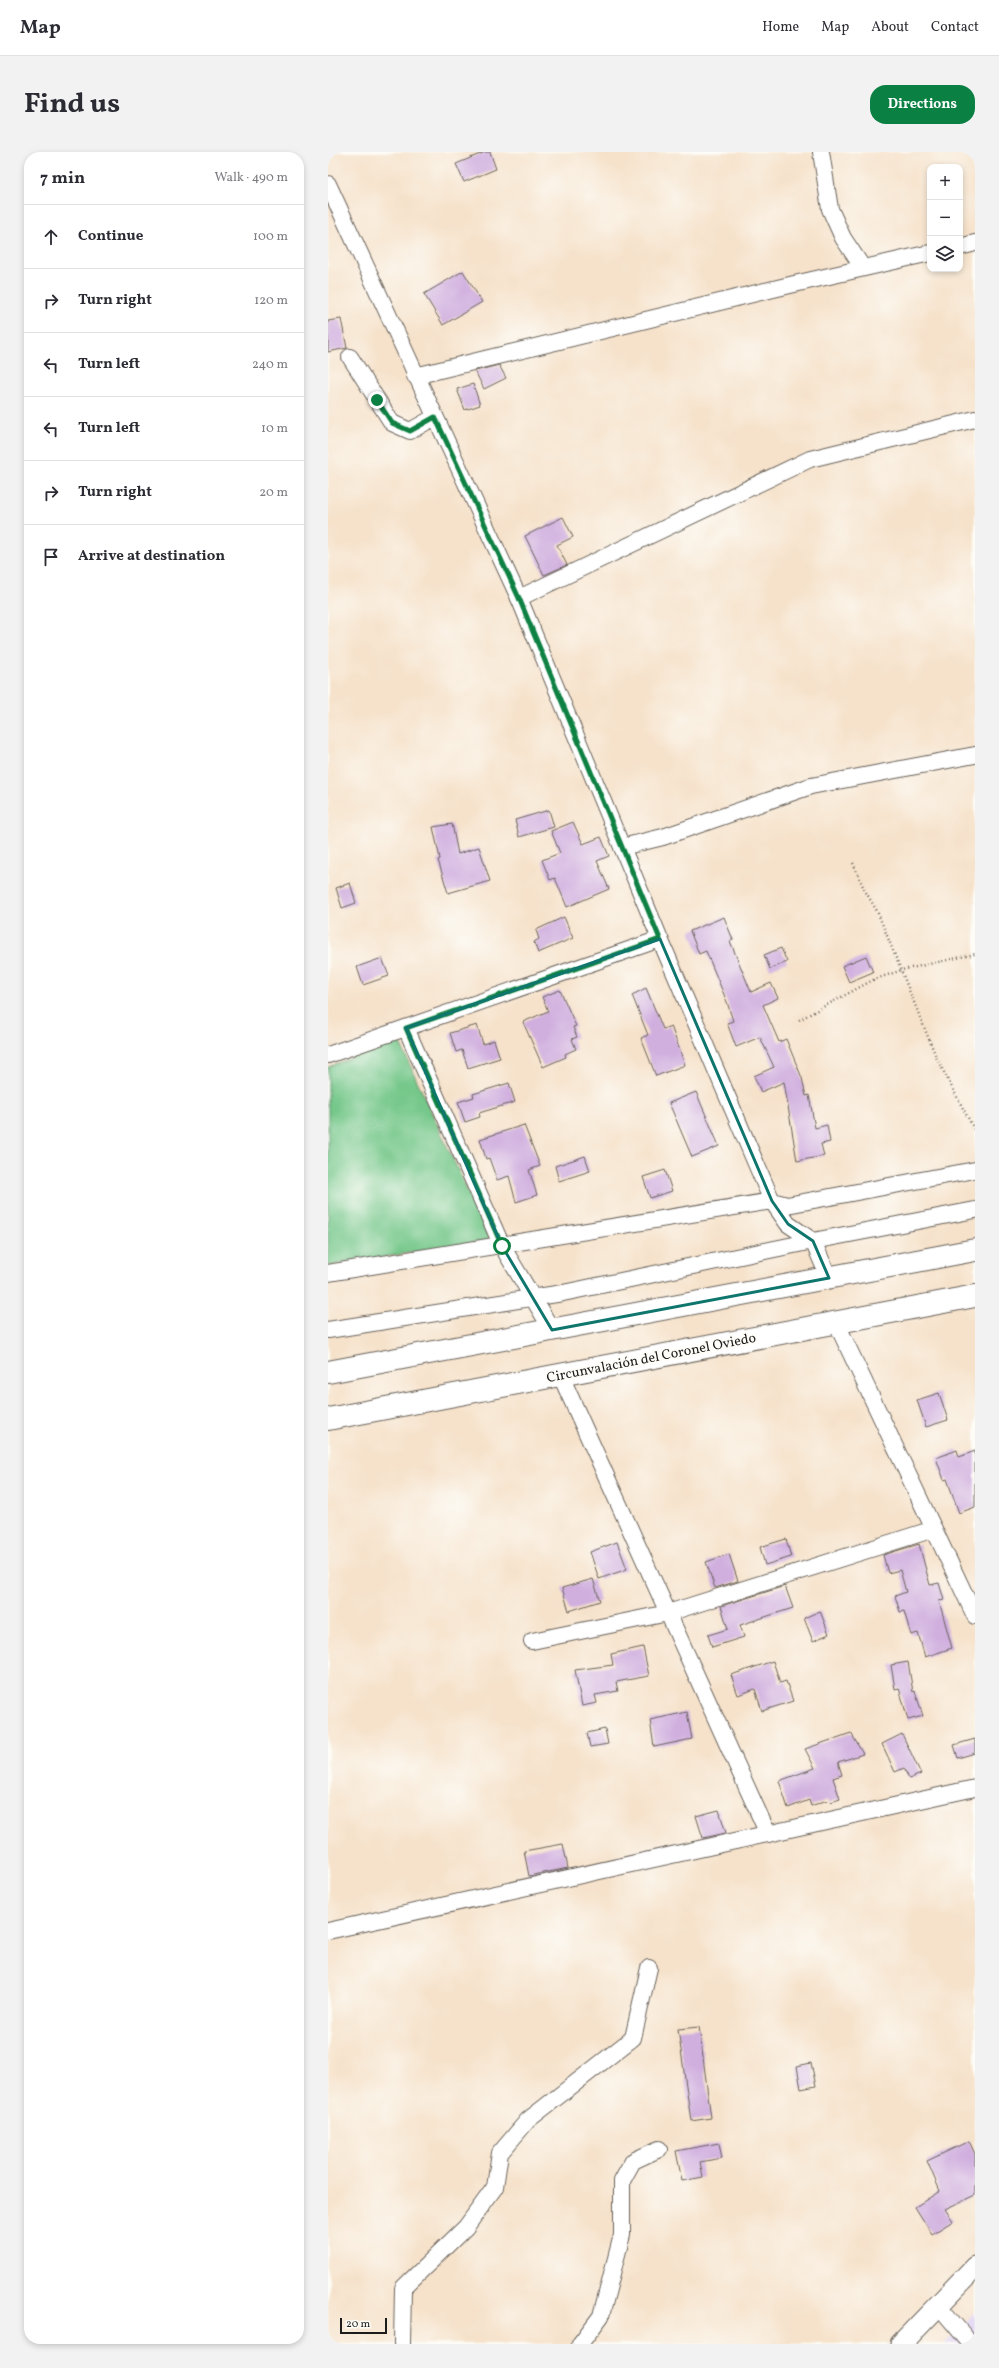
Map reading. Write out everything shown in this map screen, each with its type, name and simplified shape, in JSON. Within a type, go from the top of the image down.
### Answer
[{"type":"highway","points":[[328,1372],[687,1303],[975,1250]]},
{"type":"highway","name":"Circunvalación del Coronel Oviedo","points":[[328,1419],[975,1296]]},
{"type":"main road","points":[[901,2344],[975,2267]]},
{"type":"street","points":[[821,152],[830,209],[843,238],[863,268]]},
{"type":"street","points":[[328,184],[415,376],[519,598],[660,939],[772,1201],[788,1224],[813,1241],[829,1278]]},
{"type":"street","points":[[963,246],[975,243]]},
{"type":"street","points":[[415,376],[863,268],[927,255]]},
{"type":"street","points":[[350,357],[392,423],[410,431],[435,417]]},
{"type":"street","points":[[519,598],[810,459],[975,419]]},
{"type":"street","points":[[622,847],[663,837],[811,786],[975,755]]},
{"type":"street","points":[[328,1055],[660,939]]},
{"type":"street","points":[[406,1028],[502,1246],[552,1330]]},
{"type":"street","points":[[328,1273],[502,1246],[772,1201],[787,1205],[975,1170]]},
{"type":"street","points":[[328,1330],[563,1293],[813,1241],[975,1210]]},
{"type":"street","points":[[836,1322],[975,1616]]},
{"type":"street","points":[[560,1374],[768,1834]]},
{"type":"street","points":[[532,1641],[668,1613],[934,1529]]},
{"type":"street","points":[[328,1931],[975,1788]]},
{"type":"street","points":[[402,2344],[402,2288],[466,2227],[495,2187],[500,2153],[528,2120],[633,2038],[649,1968]]},
{"type":"street","points":[[580,2344],[601,2316],[622,2235],[622,2182],[633,2161],[659,2149]]},
{"type":"street","points":[[938,2305],[971,2344]]},
{"type":"path","points":[[853,863],[864,889],[877,911],[937,1059],[975,1131]]},
{"type":"path","points":[[800,1020],[873,980],[902,970],[975,954]]},
{"type":"highlighted area","points":[[660,939],[772,1201],[788,1224],[813,1241],[829,1278],[552,1330],[502,1246],[406,1028]]},
{"type":"shaded area","points":[[975,2312],[975,2344],[944,2344]]},
{"type":"green space","points":[[398,1039],[490,1240],[328,1266],[328,1067]]},
{"type":"building","points":[[485,152],[490,152],[496,169],[464,182],[456,164]]},
{"type":"building","points":[[463,271],[482,302],[443,325],[424,294]]},
{"type":"building","points":[[341,319],[347,348],[328,352],[328,321]]},
{"type":"building","points":[[499,365],[506,378],[484,389],[475,371]]},
{"type":"building","points":[[473,384],[480,405],[465,410],[457,389]]},
{"type":"building","points":[[563,517],[573,537],[557,545],[567,565],[544,575],[525,536]]},
{"type":"building","points":[[549,810],[554,827],[519,837],[515,820]]},
{"type":"building","points":[[573,822],[583,844],[601,837],[609,856],[597,861],[609,889],[567,907],[555,878],[550,880],[542,860],[560,853],[551,831]]},
{"type":"building","points":[[452,824],[458,854],[479,847],[490,881],[448,893],[438,860],[440,859],[433,827]]},
{"type":"building","points":[[350,883],[356,903],[342,908],[336,888]]},
{"type":"building","points":[[564,917],[573,938],[538,953],[534,942],[539,939],[536,930]]},
{"type":"building","points":[[724,917],[733,940],[730,941],[751,992],[771,983],[778,998],[763,1005],[779,1042],[786,1039],[802,1078],[806,1096],[809,1095],[815,1128],[827,1125],[830,1142],[821,1144],[824,1156],[797,1161],[784,1082],[761,1092],[754,1076],[774,1067],[760,1037],[736,1047],[727,1023],[733,1021],[727,1002],[706,951],[699,954],[690,931]]},
{"type":"building","points":[[781,948],[787,962],[770,969],[764,955]]},
{"type":"building","points":[[866,956],[873,972],[849,982],[842,966]]},
{"type":"building","points":[[382,958],[389,976],[363,985],[357,967]]},
{"type":"building","points":[[646,988],[663,1029],[671,1026],[685,1065],[656,1076],[641,1038],[648,1035],[632,995]]},
{"type":"building","points":[[560,990],[576,1026],[573,1027],[577,1037],[572,1039],[576,1049],[565,1054],[566,1057],[543,1067],[523,1022],[548,1011],[542,997]]},
{"type":"building","points":[[477,1025],[483,1044],[494,1040],[500,1058],[468,1068],[462,1050],[456,1052],[450,1033]]},
{"type":"building","points":[[509,1083],[515,1102],[479,1113],[480,1117],[465,1122],[458,1102],[474,1097],[473,1094]]},
{"type":"building","points":[[696,1092],[719,1146],[692,1157],[669,1103]]},
{"type":"building","points":[[524,1125],[540,1166],[529,1170],[537,1195],[516,1202],[509,1176],[497,1180],[489,1158],[486,1159],[480,1139]]},
{"type":"building","points":[[585,1156],[590,1171],[559,1181],[555,1166]]},
{"type":"building","points":[[665,1170],[672,1191],[650,1198],[643,1177]]},
{"type":"building","points":[[939,1393],[948,1420],[926,1427],[917,1400]]},
{"type":"building","points":[[957,1450],[959,1457],[975,1451],[975,1507],[959,1513],[947,1479],[944,1480],[936,1458]]},
{"type":"building","points":[[786,1539],[791,1557],[765,1565],[760,1547]]},
{"type":"building","points":[[617,1542],[627,1569],[599,1579],[590,1552]]},
{"type":"building","points":[[919,1544],[930,1585],[939,1583],[944,1600],[939,1601],[952,1648],[925,1657],[918,1633],[911,1635],[904,1611],[900,1612],[895,1596],[906,1592],[900,1570],[888,1573],[883,1555]]},
{"type":"building","points":[[729,1554],[738,1581],[715,1588],[706,1562]]},
{"type":"building","points":[[593,1579],[600,1601],[569,1611],[562,1588]]},
{"type":"building","points":[[785,1586],[793,1608],[740,1625],[744,1637],[712,1647],[708,1635],[728,1629],[721,1606]]},
{"type":"building","points":[[820,1611],[829,1634],[813,1641],[804,1618]]},
{"type":"building","points":[[643,1647],[649,1676],[616,1682],[618,1691],[595,1695],[597,1703],[582,1706],[575,1670],[613,1665],[611,1654]]},
{"type":"building","points":[[773,1661],[780,1683],[786,1681],[793,1701],[762,1711],[755,1689],[738,1695],[731,1675]]},
{"type":"building","points":[[908,1662],[913,1692],[915,1691],[923,1716],[908,1720],[899,1688],[895,1689],[891,1665]]},
{"type":"building","points":[[687,1712],[692,1739],[654,1747],[650,1720]]},
{"type":"building","points":[[605,1729],[608,1744],[590,1747],[587,1733]]},
{"type":"building","points":[[851,1733],[863,1754],[838,1762],[842,1775],[833,1778],[840,1799],[828,1803],[827,1800],[811,1806],[809,1800],[788,1808],[779,1781],[815,1768],[805,1749]]},
{"type":"building","points":[[902,1734],[921,1774],[909,1779],[904,1768],[895,1772],[882,1744]]},
{"type":"building","points":[[975,1739],[975,1753],[958,1758],[954,1745]]},
{"type":"building","points":[[719,1810],[726,1833],[703,1838],[696,1816]]},
{"type":"building","points":[[563,1844],[568,1868],[529,1876],[524,1851]]},
{"type":"building","points":[[699,2027],[711,2118],[691,2121],[678,2029]]},
{"type":"building","points":[[811,2063],[816,2086],[801,2089],[797,2066]]},
{"type":"building","points":[[969,2141],[975,2154],[975,2195],[945,2209],[953,2221],[932,2234],[915,2207],[940,2191],[927,2161]]},
{"type":"building","points":[[719,2143],[722,2158],[700,2162],[703,2177],[682,2181],[676,2151]]},
{"type":"route","points":[[377,400],[392,423],[410,431],[435,417],[519,598],[660,939],[406,1028],[502,1246]]}]
